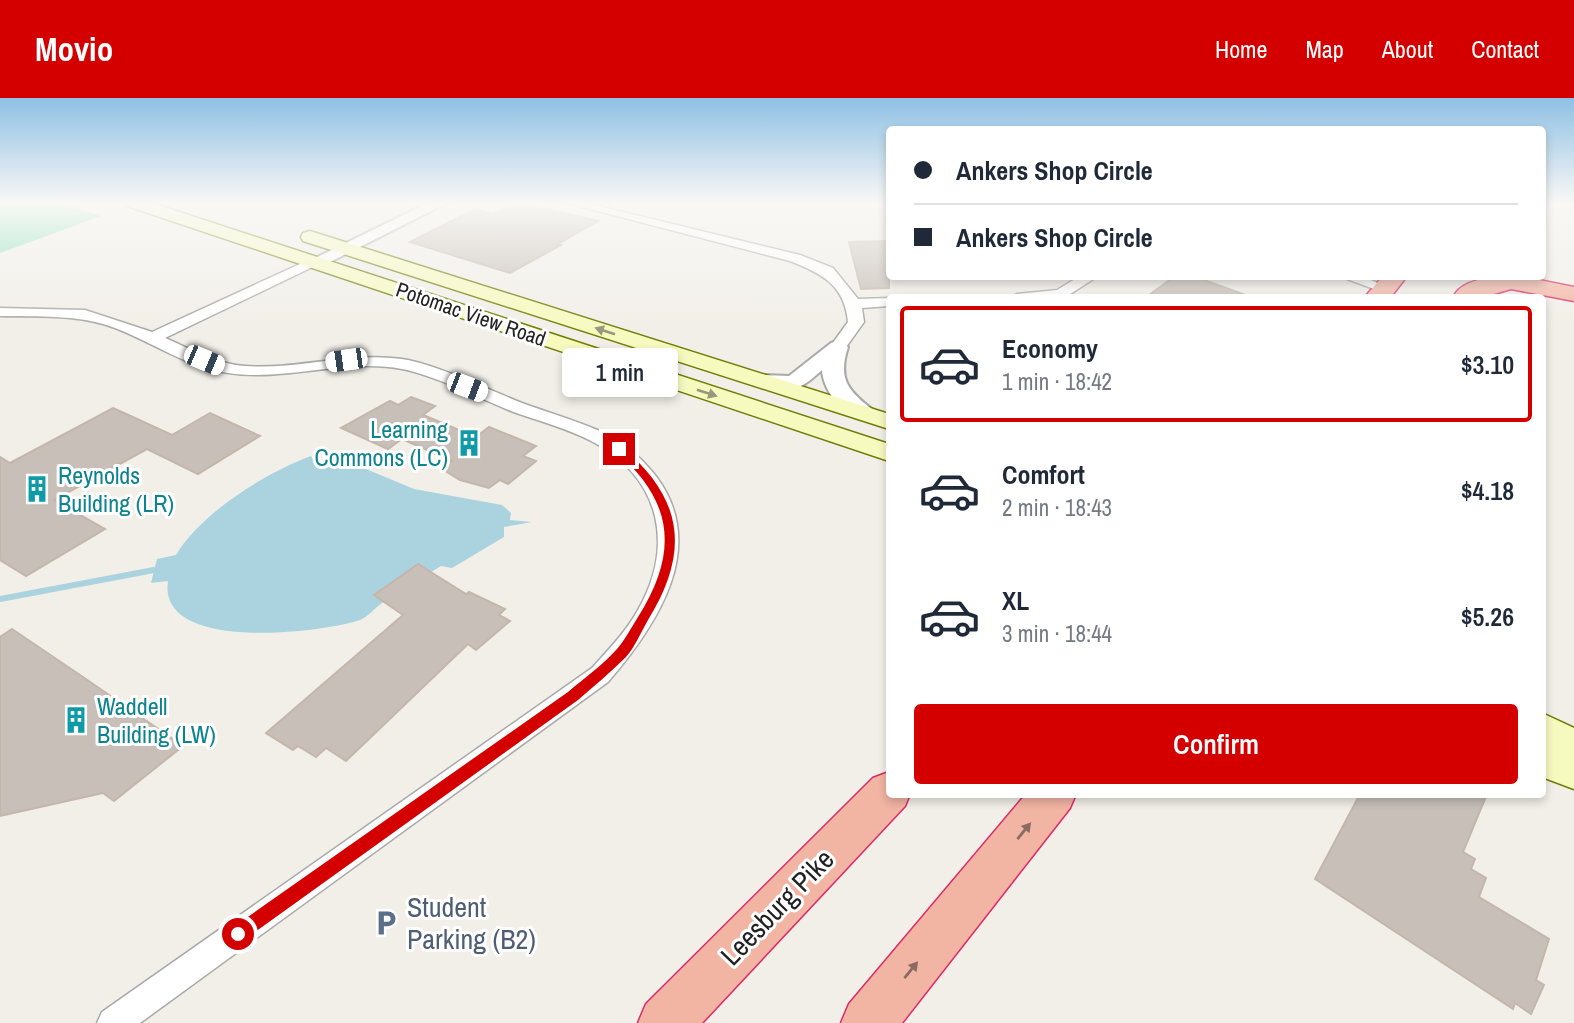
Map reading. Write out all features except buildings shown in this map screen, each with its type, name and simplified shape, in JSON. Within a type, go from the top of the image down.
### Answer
[{"type":"highway","points":[[1471,289],[1511,282],[1573,294],[1535,280]]},
{"type":"highway","name":"Leesburg Pike","points":[[664,1023],[886,795]]},
{"type":"highway","points":[[868,1023],[1051,798]]},
{"type":"main road","name":"Potomac View Road","points":[[297,245],[763,381],[886,421]]},
{"type":"main road","name":"Potomac View Road","points":[[312,245],[323,252],[886,452]]},
{"type":"main road","points":[[1546,730],[1574,746]]},
{"type":"main road","points":[[1546,762],[1574,773]]},
{"type":"street","points":[[323,252],[336,245]]},
{"type":"street","points":[[147,335],[339,245]]},
{"type":"street","points":[[741,245],[808,262],[835,276],[854,304],[856,323],[838,347],[794,382],[763,381]]},
{"type":"street","points":[[1061,294],[1084,280]]},
{"type":"street","points":[[1359,280],[1386,288]]},
{"type":"street","points":[[854,304],[886,302]]},
{"type":"street","points":[[0,312],[85,314],[147,335],[218,367],[245,371],[360,360],[407,365],[602,439],[632,459],[648,476],[662,498],[671,542],[665,576],[648,615],[623,652],[600,675],[113,1023]]},
{"type":"street","points":[[838,347],[830,372],[835,387],[864,414]]},
{"type":"green space","points":[[0,245],[21,245],[0,253]]},
{"type":"water","points":[[311,456],[316,463],[354,464],[414,489],[502,505],[511,513],[510,520],[532,522],[504,527],[504,537],[452,568],[441,566],[396,593],[360,620],[312,630],[246,632],[214,628],[188,619],[172,604],[168,581],[151,583],[157,559],[176,555],[201,524],[218,510],[255,484]]},
{"type":"waterway","points":[[0,599],[154,570]]},
{"type":"place","name":"Learning Commons (LC)","points":[[469,443]]},
{"type":"place","name":"Reynolds Building (LR)","points":[[37,489]]},
{"type":"place","name":"Waddell Building (LW)","points":[[76,720]]},
{"type":"place","name":"Student Parking (B2)","points":[[386,923]]},
{"type":"route","points":[[238,934],[573,696],[623,652],[648,615],[658,594],[665,576],[671,542],[669,521],[662,498],[643,470],[619,449]]}]
